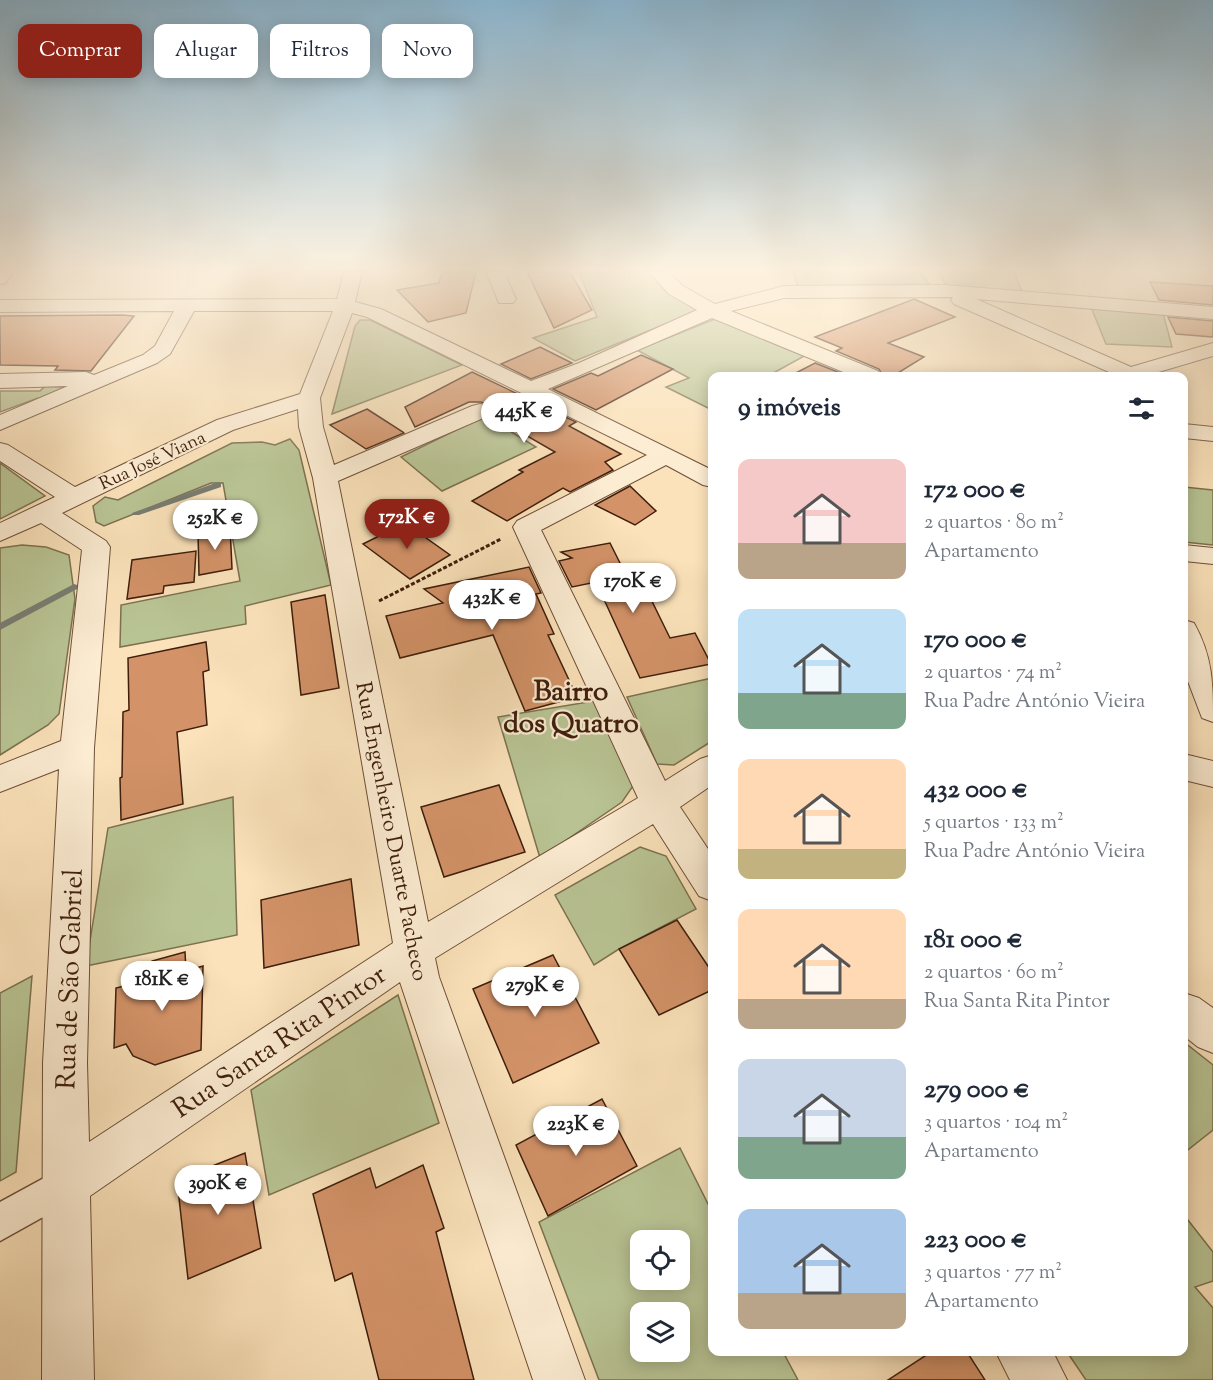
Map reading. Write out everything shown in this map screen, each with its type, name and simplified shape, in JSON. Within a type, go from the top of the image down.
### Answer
[{"type":"street","points":[[0,423],[157,355],[163,350],[170,336]]},
{"type":"street","name":"Rua Engenheiro Duarte Pacheco","points":[[333,336],[309,398],[311,427],[325,478],[352,615],[419,977],[559,1380]]},
{"type":"street","points":[[422,336],[666,455],[708,478]]},
{"type":"street","points":[[530,389],[655,336]]},
{"type":"street","points":[[775,336],[860,372]]},
{"type":"street","points":[[1041,336],[1123,372]]},
{"type":"street","points":[[1140,372],[1213,349]]},
{"type":"street","points":[[0,381],[102,379]]},
{"type":"street","name":"Rua José Viana","points":[[0,533],[225,425],[309,398]]},
{"type":"street","points":[[325,478],[480,411]]},
{"type":"street","points":[[1188,431],[1213,434]]},
{"type":"street","points":[[0,450],[72,497]]},
{"type":"street","points":[[666,455],[526,527],[658,803],[708,879]]},
{"type":"street","name":"Rua de São Gabriel","points":[[42,512],[96,547],[77,748],[65,1063],[68,1380]]},
{"type":"street","points":[[1188,553],[1213,556]]},
{"type":"street","points":[[1188,641],[1213,710]]},
{"type":"street","points":[[0,779],[77,748]]},
{"type":"street","points":[[1188,768],[1213,774]]},
{"type":"street","name":"Rua Santa Rita Pintor","points":[[0,1223],[66,1184],[415,950],[708,771]]},
{"type":"street","points":[[1188,1015],[1213,1033]]},
{"type":"street","points":[[1025,1356],[1041,1380]]},
{"type":"path","points":[[352,615],[526,527]]},
{"type":"green space","points":[[352,336],[404,336],[462,365],[332,414]]},
{"type":"green space","points":[[538,336],[635,336],[575,361],[533,338]]},
{"type":"green space","points":[[671,336],[759,336],[806,355],[775,372],[708,372],[708,408],[666,387],[689,378],[637,350]]},
{"type":"green space","points":[[1103,336],[1169,336],[1172,347],[1106,344]]},
{"type":"green space","points":[[45,386],[64,387],[60,392],[43,400],[38,398],[0,412],[0,391],[40,391]]},
{"type":"green space","points":[[485,416],[536,447],[442,491],[401,457]]},
{"type":"green space","points":[[290,439],[299,450],[331,585],[245,606],[246,624],[120,647],[121,605],[240,581],[223,483],[211,483],[104,526],[96,522],[93,506],[105,497],[118,500],[232,443],[262,442],[275,445]]},
{"type":"green space","points":[[0,463],[45,496],[0,519]]},
{"type":"green space","points":[[1188,487],[1213,490],[1213,545],[1188,542]]},
{"type":"green space","points":[[22,545],[46,547],[69,555],[75,599],[59,714],[48,725],[0,755],[0,548]]},
{"type":"green space","points":[[708,679],[708,744],[674,765],[657,764],[627,697]]},
{"type":"green space","points":[[600,700],[633,786],[622,802],[540,858],[498,717]]},
{"type":"green space","points":[[233,797],[237,935],[86,966],[108,828]]},
{"type":"green space","points":[[640,847],[666,856],[696,909],[619,949],[594,965],[555,895]]},
{"type":"green space","points":[[32,976],[16,1172],[0,1181],[0,993]]},
{"type":"green space","points":[[398,995],[439,1123],[269,1195],[251,1090]]},
{"type":"green space","points":[[1188,1045],[1213,1065],[1213,1130],[1188,1150]]},
{"type":"green space","points":[[680,1148],[708,1204],[708,1356],[785,1356],[798,1380],[599,1380],[539,1222]]},
{"type":"green space","points":[[1188,1220],[1213,1252],[1213,1281],[1195,1287],[1213,1308],[1213,1380],[1086,1380],[1070,1356],[1188,1356]]},
{"type":"building","points":[[0,336],[118,336],[91,371],[55,370],[58,366],[0,365]]},
{"type":"building","points":[[905,336],[888,343],[924,357],[900,372],[881,372],[879,369],[836,351],[842,348],[815,337]]},
{"type":"building","points":[[540,347],[572,363],[531,379],[501,364]]},
{"type":"building","points":[[641,355],[673,369],[596,410],[553,389],[591,373],[598,376]]},
{"type":"building","points":[[815,363],[838,372],[798,372]]},
{"type":"building","points":[[472,372],[576,422],[569,426],[621,454],[605,462],[613,470],[570,492],[563,488],[507,521],[472,501],[523,472],[519,470],[555,452],[491,415],[493,410],[490,405],[481,402],[469,402],[415,427],[405,407]]},
{"type":"building","points":[[367,409],[404,433],[366,449],[330,425]]},
{"type":"building","points":[[630,486],[656,511],[635,525],[595,505]]},
{"type":"building","points":[[405,523],[450,555],[410,579],[363,544]]},
{"type":"building","points":[[230,526],[232,569],[199,575],[198,532]]},
{"type":"building","points":[[610,543],[631,585],[643,583],[670,638],[695,633],[708,658],[708,665],[640,678],[596,582],[572,587],[559,561],[572,558],[561,552]]},
{"type":"building","points":[[196,551],[194,582],[164,586],[163,593],[127,599],[132,560]]},
{"type":"building","points":[[529,567],[541,593],[536,594],[554,634],[548,635],[577,697],[525,711],[493,635],[400,658],[386,616],[443,603],[424,589]]},
{"type":"building","points":[[325,595],[339,688],[301,695],[291,602]]},
{"type":"building","points":[[206,642],[209,670],[203,672],[207,725],[177,732],[183,804],[121,820],[123,712],[129,710],[128,658]]},
{"type":"building","points":[[499,785],[525,852],[444,877],[421,807]]},
{"type":"building","points":[[351,879],[359,945],[264,968],[261,900]]},
{"type":"building","points":[[677,920],[708,966],[708,992],[659,1015],[619,949]]},
{"type":"building","points":[[185,952],[186,971],[203,966],[201,1050],[155,1065],[133,1056],[126,1044],[114,1048],[116,988],[151,979],[152,961]]},
{"type":"building","points":[[553,955],[599,1043],[513,1083],[473,989]]},
{"type":"building","points":[[602,1099],[637,1166],[548,1216],[516,1145]]},
{"type":"building","points":[[245,1153],[261,1248],[188,1279],[177,1180]]},
{"type":"building","points":[[423,1165],[444,1228],[436,1232],[474,1380],[379,1380],[352,1273],[335,1281],[313,1194],[370,1168],[376,1188]]},
{"type":"building","points":[[925,1356],[970,1356],[985,1380],[888,1380]]},
{"type":"waterway","points":[[136,513],[218,485]]},
{"type":"waterway","points":[[0,627],[74,587]]},
{"type":"district","name":"Bairro dos Quatro","points":[[571,706]]}]
